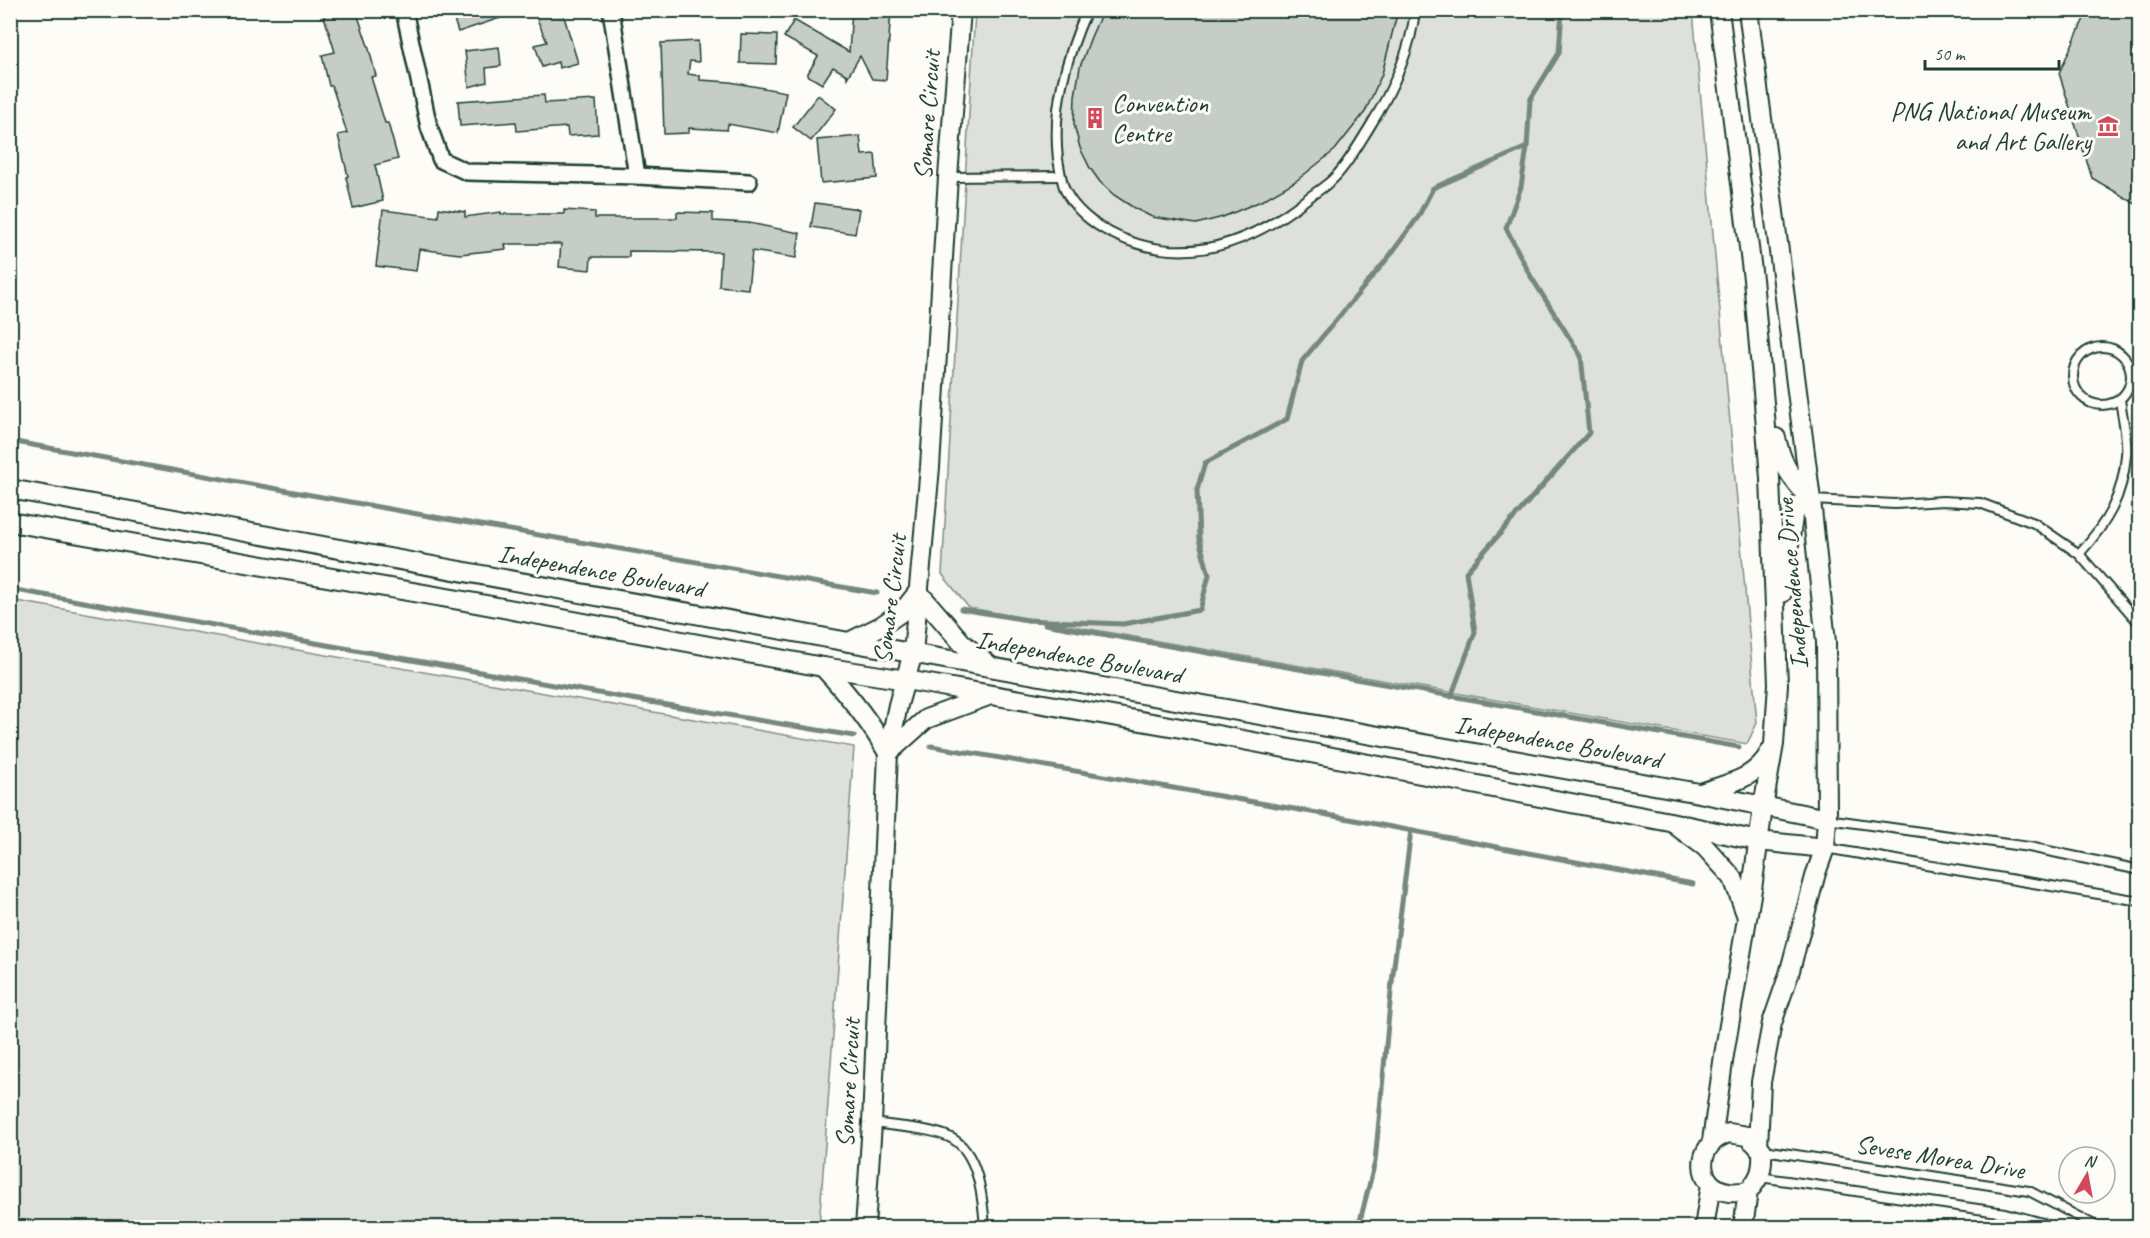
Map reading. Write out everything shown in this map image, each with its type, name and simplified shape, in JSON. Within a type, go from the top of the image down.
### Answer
[{"type":"street","points":[[404,10],[429,127],[441,160],[467,172],[637,176],[749,182]]},
{"type":"street","points":[[611,10],[637,176]]},
{"type":"street","name":"Somare Circuit","points":[[865,1227],[872,1123],[888,753],[898,705],[913,653],[930,467],[961,10]]},
{"type":"street","name":"Independence Drive","points":[[1704,1227],[1712,1184],[1704,1170],[1704,1154],[1712,1141],[1774,744],[1778,684],[1770,478],[1764,403],[1753,279],[1719,10]]},
{"type":"street","name":"Independence Drive","points":[[1748,10],[1811,500],[1826,642],[1827,819],[1825,848],[1789,974],[1772,1023],[1761,1082],[1762,1169],[1760,1177]]},
{"type":"street","points":[[1764,403],[1773,420],[1780,458],[1794,482],[1811,500],[1799,505],[1793,517],[1775,630]]},
{"type":"street","name":"Independence Boulevard","points":[[10,489],[992,668],[1699,793],[1827,819]]},
{"type":"street","name":"Independence Boulevard","points":[[10,522],[459,600],[823,668],[906,680],[1180,728],[1758,841],[1825,848]]},
{"type":"street","points":[[849,642],[881,626],[903,611],[918,592],[962,644],[992,668]]},
{"type":"street","points":[[823,668],[872,725],[888,753],[926,719],[990,695]]},
{"type":"street","points":[[1699,793],[1746,777],[1763,765],[1774,744]]},
{"type":"street","points":[[1670,822],[1705,847],[1733,878],[1747,918]]},
{"type":"street","points":[[1712,1141],[1729,1133],[1738,1134],[1747,1136],[1760,1148]]},
{"type":"street","points":[[1743,1227],[1748,1191],[1760,1177]]},
{"type":"street","points":[[1712,1184],[1728,1192],[1748,1191]]},
{"type":"lane","points":[[1087,10],[1063,76],[1056,124],[1060,176],[1065,191],[1079,211],[1103,229],[1131,243],[1177,252],[1208,249],[1248,235],[1290,212],[1335,177],[1378,114],[1398,74],[1415,10]]},
{"type":"lane","points":[[948,177],[1060,176]]},
{"type":"lane","points":[[2104,346],[2122,354],[2128,362],[2131,382],[2127,392],[2120,399],[2103,406],[2093,404],[2078,394],[2073,386],[2073,367],[2084,351],[2104,346]]},
{"type":"lane","points":[[2079,554],[2099,531],[2117,501],[2127,454],[2120,399]]},
{"type":"lane","points":[[1811,500],[1895,504],[1943,501],[1980,503],[2034,523],[2079,554],[2139,624]]},
{"type":"lane","name":"Independence Boulevard","points":[[1827,819],[2029,847],[2139,870]]},
{"type":"lane","name":"Independence Boulevard","points":[[1825,848],[2139,901]]},
{"type":"lane","points":[[872,1123],[950,1137],[963,1147],[975,1167],[984,1207],[985,1227]]},
{"type":"lane","name":"Sevese Morea Drive","points":[[1760,1148],[2029,1191],[2098,1227],[2130,1226],[2139,1222]]},
{"type":"lane","name":"Sevese Morea Drive","points":[[1760,1177],[2005,1213],[2050,1227]]},
{"type":"shaded area","points":[[975,11],[1693,11],[1757,723],[1747,744],[969,608],[942,574]]},
{"type":"shaded area","points":[[11,600],[854,747],[819,1227],[11,1227]]},
{"type":"building","points":[[322,10],[356,10],[369,49],[376,76],[371,77],[398,159],[375,165],[383,201],[353,208],[338,135],[347,133],[332,86],[329,86],[322,55],[335,52]]},
{"type":"building","points":[[451,10],[514,10],[515,13],[458,32]]},
{"type":"building","points":[[533,10],[562,10],[578,63],[559,68],[558,62],[542,67],[535,45],[547,42]]},
{"type":"building","points":[[852,10],[891,10],[886,80],[872,79],[860,56],[847,78],[847,75],[833,67],[822,84],[807,75],[818,56],[784,37],[794,20],[849,52]]},
{"type":"building","points":[[1103,10],[1398,10],[1382,74],[1365,112],[1335,150],[1296,181],[1261,201],[1223,217],[1196,224],[1152,217],[1114,195],[1100,182],[1080,148],[1074,124],[1075,96],[1080,67]]},
{"type":"building","name":"PNG National Museum and Art Gallery","points":[[2088,10],[2127,10],[2139,18],[2139,206],[2092,178],[2059,73]]},
{"type":"building","points":[[741,34],[777,35],[776,64],[740,63]]},
{"type":"building","points":[[698,41],[699,62],[690,61],[688,74],[700,76],[700,80],[730,82],[786,92],[778,133],[728,124],[727,130],[689,128],[689,133],[664,134],[661,43]]},
{"type":"building","points":[[499,47],[501,66],[486,68],[487,82],[469,87],[465,51]]},
{"type":"building","points":[[544,95],[545,103],[596,100],[598,134],[568,136],[567,127],[517,131],[516,122],[460,126],[458,101]]},
{"type":"building","points":[[818,95],[836,109],[811,141],[793,127]]},
{"type":"building","points":[[860,136],[862,155],[875,154],[877,178],[821,183],[817,140]]},
{"type":"building","points":[[815,203],[859,209],[855,234],[811,227]]},
{"type":"building","points":[[439,208],[465,212],[465,217],[501,212],[501,214],[564,214],[564,210],[595,212],[595,218],[677,218],[677,212],[713,213],[713,221],[749,223],[800,233],[796,258],[752,251],[748,289],[719,286],[721,252],[629,251],[629,257],[591,257],[590,270],[559,267],[561,244],[505,244],[506,249],[460,254],[419,249],[416,271],[376,266],[383,210],[438,217]]},
{"type":"waterway","points":[[1451,697],[1475,632],[1466,572],[1589,433],[1581,356],[1530,275],[1506,228],[1521,187],[1527,147],[1530,100],[1559,53],[1562,10]]},
{"type":"waterway","points":[[1025,620],[1123,624],[1200,610],[1209,575],[1199,539],[1197,490],[1205,463],[1287,419],[1302,361],[1388,258],[1418,217],[1433,188],[1527,147]]},
{"type":"waterway","points":[[10,441],[877,593]]},
{"type":"waterway","points":[[10,589],[854,736]]},
{"type":"waterway","points":[[961,609],[1027,620]]},
{"type":"waterway","points":[[1045,624],[1739,747]]},
{"type":"waterway","points":[[931,746],[1323,814],[1693,884]]},
{"type":"waterway","points":[[1326,1228],[1330,1224],[1360,1221],[1375,1162],[1392,982],[1411,830]]},
{"type":"place","name":"Convention Centre","points":[[1095,118]]},
{"type":"place","name":"PNG National Museum and Art Gallery","points":[[2108,126]]}]
